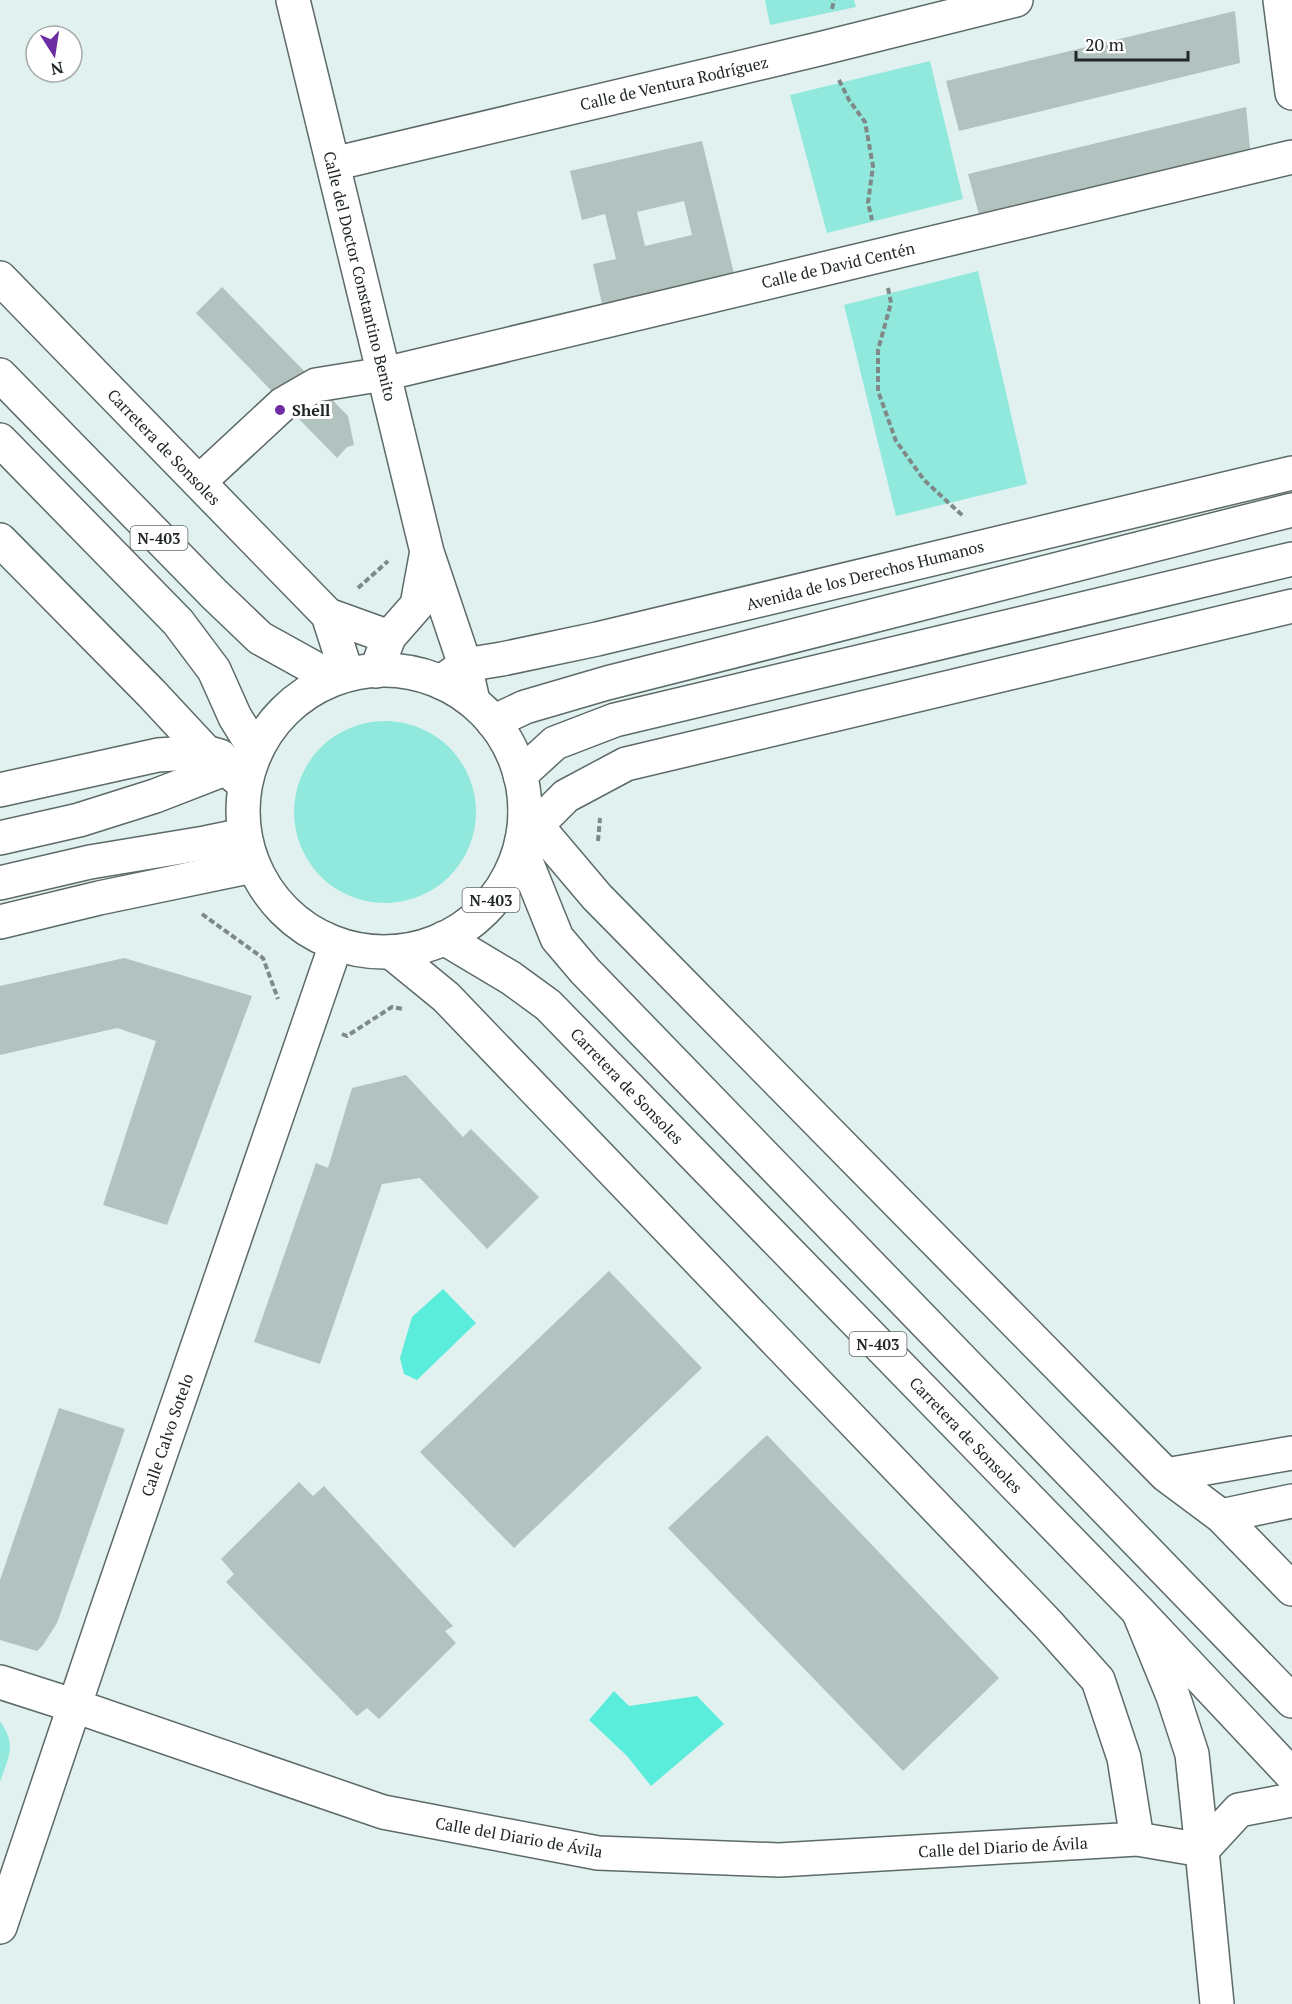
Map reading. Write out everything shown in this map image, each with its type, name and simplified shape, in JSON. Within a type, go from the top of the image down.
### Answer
[{"type":"main road","name":"Calle del Doctor Constantino Benito","points":[[293,0],[427,552],[453,673]]},
{"type":"main road","name":"Calle de Ventura Rodríguez","points":[[333,164],[1016,0]]},
{"type":"main road","points":[[1281,0],[1292,93]]},
{"type":"main road","name":"Calle de David Centén","points":[[198,482],[283,404],[316,385],[384,374],[1292,157]]},
{"type":"main road","name":"Carretera de Sonsoles","points":[[0,278],[328,615],[352,675]]},
{"type":"main road","name":"N-403","points":[[0,375],[260,638],[352,675]]},
{"type":"main road","name":"N-403","points":[[0,440],[178,622],[214,670],[235,717],[244,835],[253,866],[273,899],[302,926],[336,944],[363,950],[391,952],[418,947],[444,938],[479,915],[506,883],[526,831]]},
{"type":"main road","name":"Avenida de los Derechos Humanos","points":[[453,673],[502,659],[597,639],[1292,473]]},
{"type":"main road","points":[[483,712],[525,707],[607,683],[1292,510]]},
{"type":"main road","points":[[0,540],[151,693],[238,762]]},
{"type":"main road","name":"Calle del Doctor Constantino Benito","points":[[352,675],[417,605],[427,552]]},
{"type":"main road","points":[[520,775],[555,743],[615,720],[1292,559]]},
{"type":"main road","points":[[1292,606],[626,764],[566,796],[526,831],[562,854],[597,897],[1166,1475],[1221,1516],[1292,1589]]},
{"type":"main road","name":"Carretera de Sonsoles","points":[[328,615],[389,637]]},
{"type":"main road","name":"N-403","points":[[238,762],[275,721],[302,696],[352,675],[402,671],[453,673],[509,743],[524,793],[526,831],[557,938],[585,971],[1292,1701]]},
{"type":"main road","points":[[151,693],[159,755],[154,796]]},
{"type":"main road","points":[[0,790],[159,755],[238,762]]},
{"type":"main road","points":[[0,838],[80,820],[154,796],[238,762]]},
{"type":"main road","points":[[562,854],[566,796]]},
{"type":"main road","points":[[0,883],[90,862],[244,835]]},
{"type":"main road","points":[[0,922],[99,898],[253,866]]},
{"type":"main road","name":"Carretera de Sonsoles","points":[[444,938],[511,978],[548,1005],[1138,1611],[1292,1775]]},
{"type":"main road","name":"Calle Calvo Sotelo","points":[[0,1927],[336,944]]},
{"type":"main road","points":[[391,952],[446,997],[1040,1615],[1098,1680],[1124,1758],[1137,1839]]},
{"type":"main road","points":[[1166,1475],[1292,1453]]},
{"type":"main road","points":[[1221,1516],[1292,1501]]},
{"type":"main road","points":[[1138,1611],[1173,1696],[1192,1754],[1217,2004]]},
{"type":"main road","name":"Calle del Diario de Ávila","points":[[0,1682],[382,1812],[598,1853],[779,1860],[1137,1839],[1202,1850]]},
{"type":"main road","points":[[1202,1850],[1239,1810],[1292,1800]]},
{"type":"shaded area","points":[[765,0],[854,0],[856,7],[770,25]]},
{"type":"shaded area","points":[[930,61],[963,199],[827,233],[790,95]]},
{"type":"shaded area","points":[[978,271],[1027,484],[896,516],[844,305]]},
{"type":"shaded area","points":[[385,721],[420,728],[449,748],[469,777],[476,812],[469,847],[449,876],[420,896],[385,903],[350,896],[321,876],[301,847],[294,812],[301,777],[321,748],[350,728]]},
{"type":"shaded area","points":[[443,1289],[476,1323],[417,1380],[404,1374],[400,1358],[412,1317]]},
{"type":"shaded area","points":[[614,1691],[629,1706],[697,1696],[724,1724],[651,1786],[627,1756],[589,1720]]},
{"type":"shaded area","points":[[0,1721],[8,1737],[10,1751],[0,1782]]},
{"type":"building","points":[[1235,11],[1240,63],[959,131],[946,81]]},
{"type":"building","points":[[1246,107],[1251,158],[981,222],[968,174]]},
{"type":"building","points":[[702,141],[736,282],[604,313],[593,264],[616,259],[605,214],[582,220],[570,171]],"holes":[[[684,201],[692,235],[645,246],[637,212]]]},
{"type":"building","points":[[222,287],[348,416],[354,445],[347,447],[337,458],[196,313]]},
{"type":"building","points":[[124,958],[252,996],[167,1225],[103,1205],[156,1041],[117,1028],[0,1055],[0,986]]},
{"type":"building","points":[[406,1075],[463,1137],[471,1129],[539,1197],[487,1249],[420,1178],[382,1184],[320,1364],[254,1342],[316,1163],[328,1168],[352,1088]]},
{"type":"building","points":[[609,1271],[702,1368],[514,1548],[420,1452]]},
{"type":"building","points":[[59,1408],[125,1429],[57,1623],[37,1651],[0,1640],[0,1580]]},
{"type":"building","points":[[767,1435],[999,1678],[903,1771],[668,1528]]},
{"type":"building","points":[[299,1482],[313,1496],[324,1486],[453,1626],[445,1631],[456,1643],[379,1719],[367,1708],[357,1716],[226,1582],[234,1574],[221,1559]]},
{"type":"place","name":"Shell","points":[[280,410]]}]
